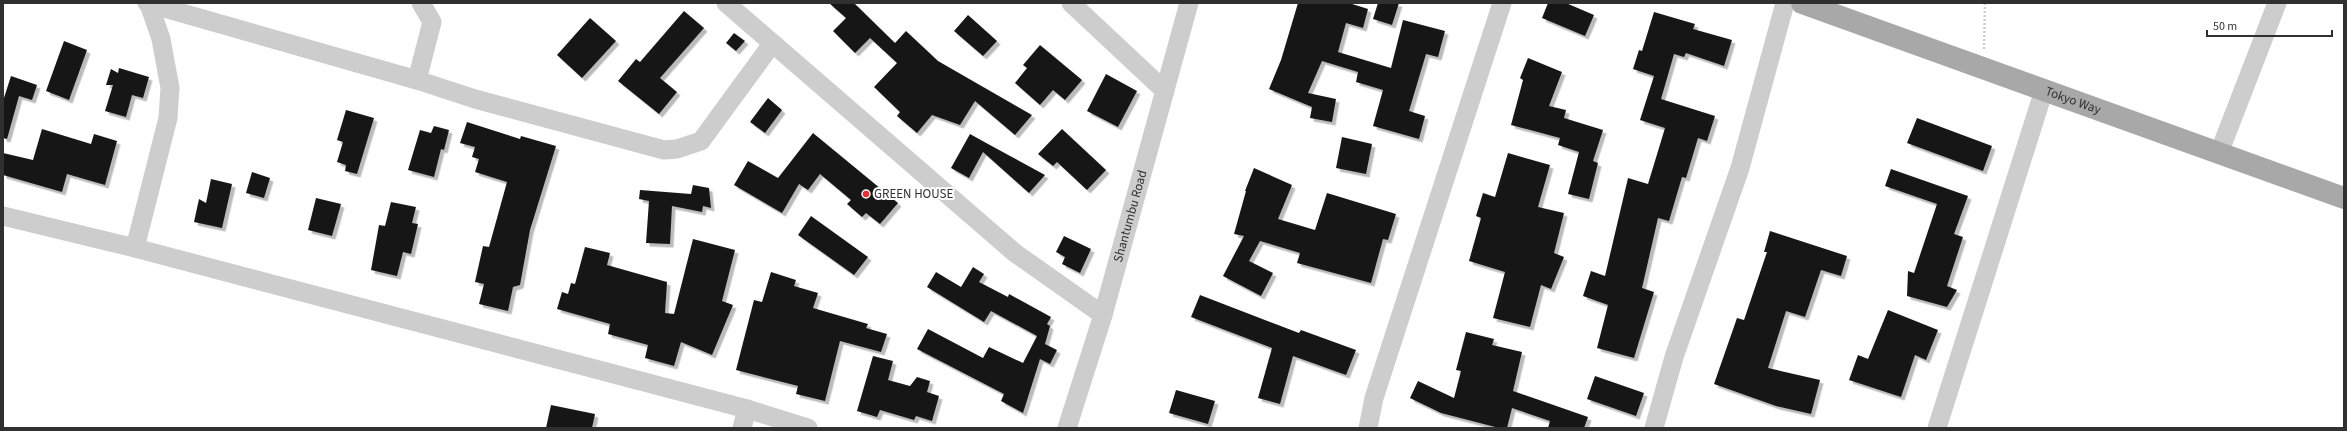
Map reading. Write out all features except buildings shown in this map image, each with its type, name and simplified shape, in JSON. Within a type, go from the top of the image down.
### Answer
[{"type":"main road","name":"Tokyo Way","points":[[1802,3],[2344,198]]},
{"type":"street","points":[[148,3],[417,80],[475,99],[664,150],[677,149],[701,140],[772,44]]},
{"type":"street","points":[[135,248],[168,118],[170,88],[161,39],[148,3]]},
{"type":"street","points":[[417,80],[432,22],[421,3]]},
{"type":"street","points":[[726,3],[1015,253],[1103,315]]},
{"type":"street","points":[[1070,3],[1165,91]]},
{"type":"street","name":"Shantumbu Road","points":[[1067,428],[1103,315],[1189,3]]},
{"type":"street","points":[[1368,428],[1376,390],[1502,3]]},
{"type":"street","points":[[1654,428],[1674,357],[1740,168],[1785,3]]},
{"type":"street","points":[[2219,153],[2277,3]]},
{"type":"street","points":[[1937,428],[2044,90]]},
{"type":"street","points":[[3,216],[135,248],[747,409],[808,428]]},
{"type":"street","points":[[742,428],[747,409]]},
{"type":"path","points":[[1982,68],[1985,3]]},
{"type":"place","name":"GREEN HOUSE","points":[[866,194]]}]
